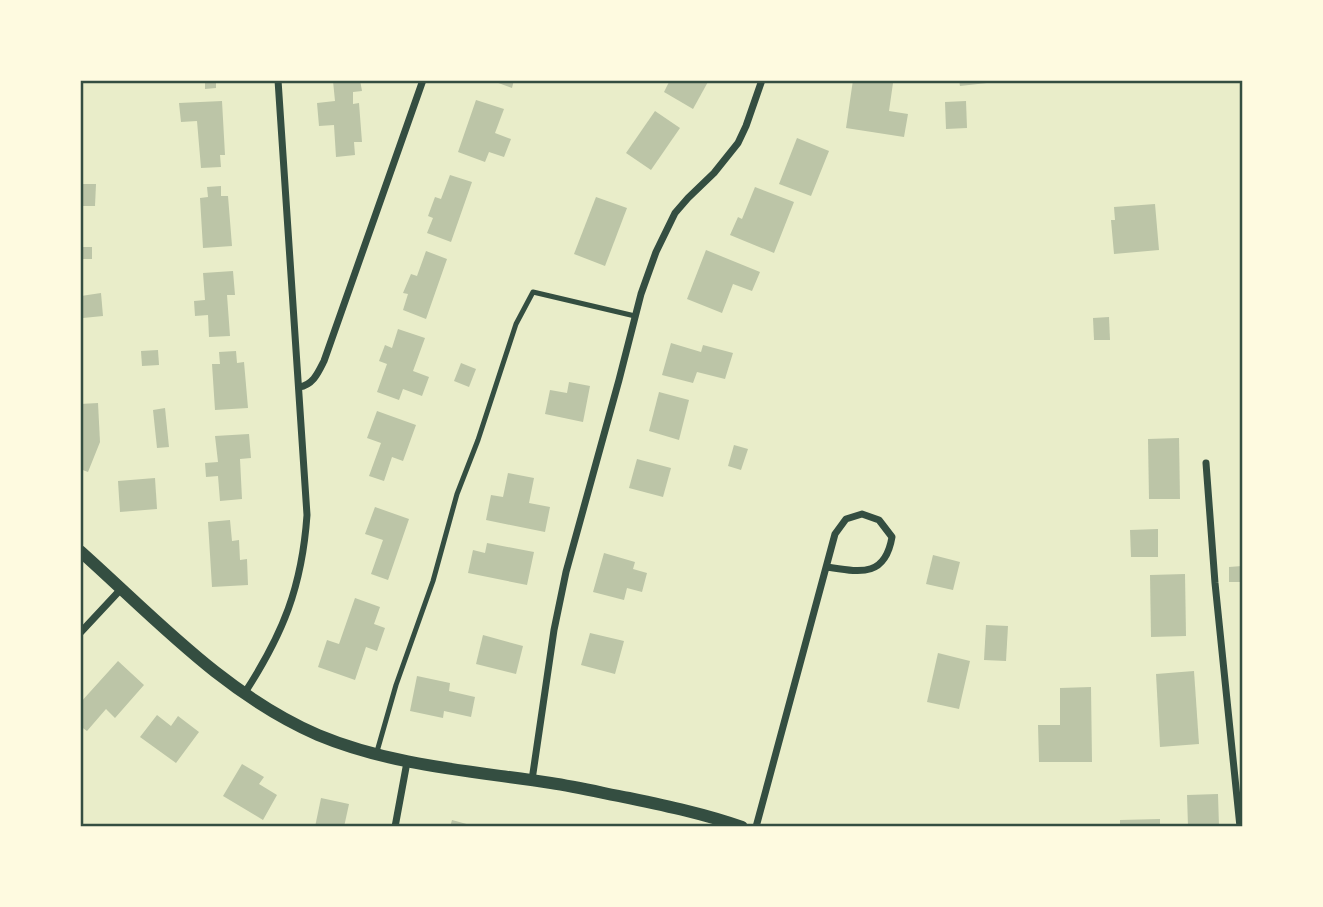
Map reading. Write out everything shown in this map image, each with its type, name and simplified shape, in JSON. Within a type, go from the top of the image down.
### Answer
[{"type":"street","points":[[244,694],[270,652],[294,596],[303,559],[307,515],[278,80]]},
{"type":"street","points":[[299,387],[312,381],[324,361],[423,80]]},
{"type":"street","points":[[532,780],[560,598],[648,274],[676,213],[715,173],[738,143],[762,80]]},
{"type":"street","points":[[1206,463],[1215,583],[1240,827]]},
{"type":"street","points":[[756,827],[835,534],[846,519],[862,514],[879,520],[892,537],[890,552],[879,565],[864,572],[827,566]]},
{"type":"street","points":[[80,551],[186,649],[224,680],[274,712],[347,746],[407,762],[578,788],[680,809],[742,827]]},
{"type":"street","points":[[80,633],[122,588]]},
{"type":"street","points":[[395,827],[407,762]]},
{"type":"lane","points":[[376,755],[396,685],[436,572],[454,502],[478,440],[516,324],[533,292],[635,316]]},
{"type":"building","points":[[205,80],[216,80],[216,88],[205,89]]},
{"type":"building","points":[[360,80],[362,91],[353,92],[353,104],[359,103],[362,142],[354,142],[355,155],[336,157],[334,125],[319,126],[317,103],[335,101],[333,81]]},
{"type":"building","points":[[490,80],[514,80],[512,88]]},
{"type":"building","points":[[670,80],[709,80],[693,109],[664,92]]},
{"type":"building","points":[[853,80],[893,83],[889,111],[908,114],[904,137],[846,128]]},
{"type":"building","points":[[959,80],[996,80],[996,82],[960,86]]},
{"type":"building","points":[[476,100],[504,109],[495,133],[511,139],[504,157],[489,152],[485,162],[458,152]]},
{"type":"building","points":[[222,101],[225,155],[220,155],[221,167],[201,168],[197,121],[181,122],[179,103]]},
{"type":"building","points":[[966,101],[967,128],[946,129],[945,102]]},
{"type":"building","points":[[655,111],[680,128],[651,170],[626,153]]},
{"type":"building","points":[[797,138],[829,151],[811,196],[779,184]]},
{"type":"building","points":[[450,175],[472,182],[451,242],[427,233],[433,218],[428,216],[435,197],[441,199]]},
{"type":"building","points":[[80,184],[96,184],[95,206],[80,206]]},
{"type":"building","points":[[221,186],[221,196],[228,196],[232,246],[203,248],[200,198],[208,197],[207,187]]},
{"type":"building","points":[[755,187],[794,202],[774,253],[730,235],[738,217],[742,219]]},
{"type":"building","points":[[596,197],[627,208],[605,266],[574,254]]},
{"type":"building","points":[[1155,204],[1159,250],[1114,254],[1111,220],[1115,220],[1114,207]]},
{"type":"building","points":[[80,247],[92,247],[92,259],[80,259]]},
{"type":"building","points":[[706,250],[760,272],[752,291],[733,284],[722,313],[687,299]]},
{"type":"building","points":[[426,251],[447,259],[426,319],[403,310],[408,294],[403,293],[411,274],[417,276]]},
{"type":"building","points":[[233,271],[235,295],[227,295],[230,336],[209,337],[208,315],[195,316],[194,301],[205,300],[203,273]]},
{"type":"building","points":[[101,293],[103,316],[83,318],[81,296]]},
{"type":"building","points":[[1109,317],[1110,340],[1094,340],[1093,318]]},
{"type":"building","points":[[398,329],[425,338],[413,371],[429,377],[422,396],[403,389],[399,400],[377,392],[387,364],[379,361],[385,345],[392,348]]},
{"type":"building","points":[[671,343],[701,352],[703,345],[733,353],[725,379],[697,372],[693,383],[662,375]]},
{"type":"building","points":[[158,350],[159,365],[142,366],[141,351]]},
{"type":"building","points":[[236,351],[237,363],[244,362],[248,408],[215,410],[212,364],[220,364],[219,352]]},
{"type":"building","points":[[461,363],[476,369],[469,387],[454,381]]},
{"type":"building","points":[[569,382],[590,386],[583,422],[545,414],[550,390],[567,393]]},
{"type":"building","points":[[659,392],[689,400],[679,440],[649,431]]},
{"type":"building","points":[[98,403],[100,442],[88,472],[80,469],[80,404]]},
{"type":"building","points":[[165,408],[169,447],[157,448],[153,410]]},
{"type":"building","points":[[377,411],[416,425],[403,461],[392,457],[384,481],[369,476],[381,443],[367,438]]},
{"type":"building","points":[[249,434],[251,458],[240,459],[242,499],[220,501],[218,476],[206,477],[205,463],[218,462],[215,436]]},
{"type":"building","points":[[1179,438],[1180,499],[1149,499],[1148,439]]},
{"type":"building","points":[[734,445],[748,449],[741,470],[728,466]]},
{"type":"building","points":[[637,459],[671,468],[663,497],[629,488]]},
{"type":"building","points":[[508,473],[534,478],[529,503],[550,507],[545,532],[486,520],[491,495],[503,497]]},
{"type":"building","points":[[155,478],[157,509],[120,512],[118,481]]},
{"type":"building","points":[[375,507],[409,519],[388,580],[371,574],[383,540],[365,534]]},
{"type":"building","points":[[230,520],[232,541],[239,540],[240,560],[247,559],[248,585],[212,587],[208,522]]},
{"type":"building","points":[[1158,529],[1158,557],[1131,557],[1130,530]]},
{"type":"building","points":[[487,543],[534,552],[527,585],[468,573],[473,550],[485,553]]},
{"type":"building","points":[[604,553],[635,562],[633,569],[647,573],[642,592],[627,588],[624,600],[593,592]]},
{"type":"building","points":[[933,555],[960,562],[953,590],[926,584]]},
{"type":"building","points":[[1242,566],[1242,582],[1229,582],[1229,567]]},
{"type":"building","points":[[1185,574],[1186,636],[1151,637],[1150,575]]},
{"type":"building","points":[[355,598],[380,607],[374,624],[385,628],[377,651],[366,647],[355,680],[318,667],[327,640],[339,644]]},
{"type":"building","points":[[986,625],[1008,626],[1006,661],[984,660]]},
{"type":"building","points":[[590,633],[624,641],[615,674],[581,665]]},
{"type":"building","points":[[483,635],[523,646],[516,674],[476,664]]},
{"type":"building","points":[[938,653],[970,661],[959,709],[927,702]]},
{"type":"building","points":[[118,661],[144,685],[115,718],[106,709],[87,731],[80,726],[80,703]]},
{"type":"building","points":[[1194,671],[1199,744],[1160,747],[1156,674]]},
{"type":"building","points":[[417,676],[450,683],[449,691],[475,697],[471,717],[444,711],[443,718],[410,711]]},
{"type":"building","points":[[1091,687],[1092,762],[1039,762],[1038,725],[1060,725],[1060,688]]},
{"type":"building","points":[[157,715],[171,726],[178,716],[199,732],[176,763],[140,737]]},
{"type":"building","points":[[242,764],[264,777],[259,784],[277,795],[263,820],[223,796]]},
{"type":"building","points":[[1218,794],[1219,827],[1188,827],[1187,795]]},
{"type":"building","points":[[321,798],[349,804],[344,827],[315,827]]},
{"type":"building","points":[[1160,819],[1160,827],[1120,827],[1120,820]]},
{"type":"building","points":[[452,820],[474,826],[474,827],[450,827]]}]
